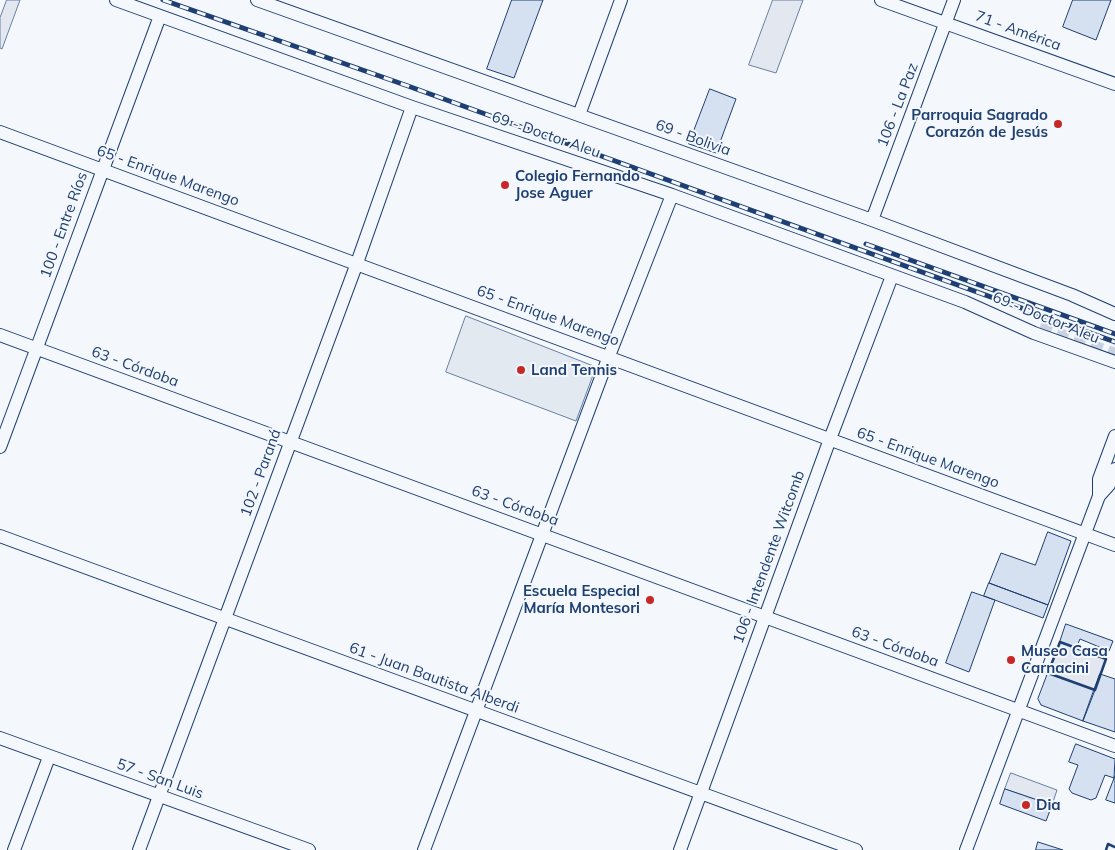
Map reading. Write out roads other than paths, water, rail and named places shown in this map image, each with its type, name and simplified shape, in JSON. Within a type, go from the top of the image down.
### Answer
[{"type":"street","name":"69 - Doctor Aleu","points":[[116,0],[412,107],[672,195],[892,276],[1040,327]]},
{"type":"street","name":"69 - Bolivia","points":[[257,0],[290,6],[579,115],[872,220],[1072,295],[1115,314]]},
{"type":"street","points":[[579,115],[621,0]]},
{"type":"street","name":"71 - América","points":[[881,0],[1115,84]]},
{"type":"street","name":"106 - La Paz","points":[[872,220],[954,0]]},
{"type":"street","name":"100 - Entre Ríos","points":[[0,447],[160,16]]},
{"type":"street","name":"102 - Paraná","points":[[139,850],[357,263],[412,107]]},
{"type":"street","name":"65 - Enrique Marengo","points":[[0,132],[1115,545]]},
{"type":"street","points":[[424,850],[609,356],[672,195]]},
{"type":"street","name":"106 - Intendente Witcomb","points":[[680,850],[702,794],[764,616],[892,276]]},
{"type":"street","name":"69 - Doctor Aleu","points":[[965,302],[1034,333],[1115,362]]},
{"type":"street","name":"63 - Córdoba","points":[[0,335],[543,533],[1115,746]]},
{"type":"street","points":[[966,850],[1099,496],[1099,479],[1115,436]]},
{"type":"street","points":[[1099,496],[1109,485],[1115,469]]},
{"type":"street","name":"61 - Juan Bautista Alberdi","points":[[0,536],[856,850]]},
{"type":"street","name":"57 - San Luis","points":[[0,738],[309,850]]},
{"type":"street","points":[[14,850],[49,756]]},
{"type":"tunnel","points":[[1040,327],[1115,354]]},
{"type":"railway","points":[[163,0],[408,86],[1115,342]]},
{"type":"railway","points":[[866,244],[1115,334]]},
{"type":"place","name":"Parroquia Sagrado Corazón de Jesús","points":[[1058,124]]},
{"type":"place","name":"Colegio Fernando Jose Aguer","points":[[505,185]]},
{"type":"place","name":"Land Tennis","points":[[521,370]]},
{"type":"place","name":"Escuela Especial María Montesori","points":[[650,600]]},
{"type":"place","name":"Museo Casa Carnacini","points":[[1011,660]]},
{"type":"place","name":"Dia","points":[[1026,805]]}]
